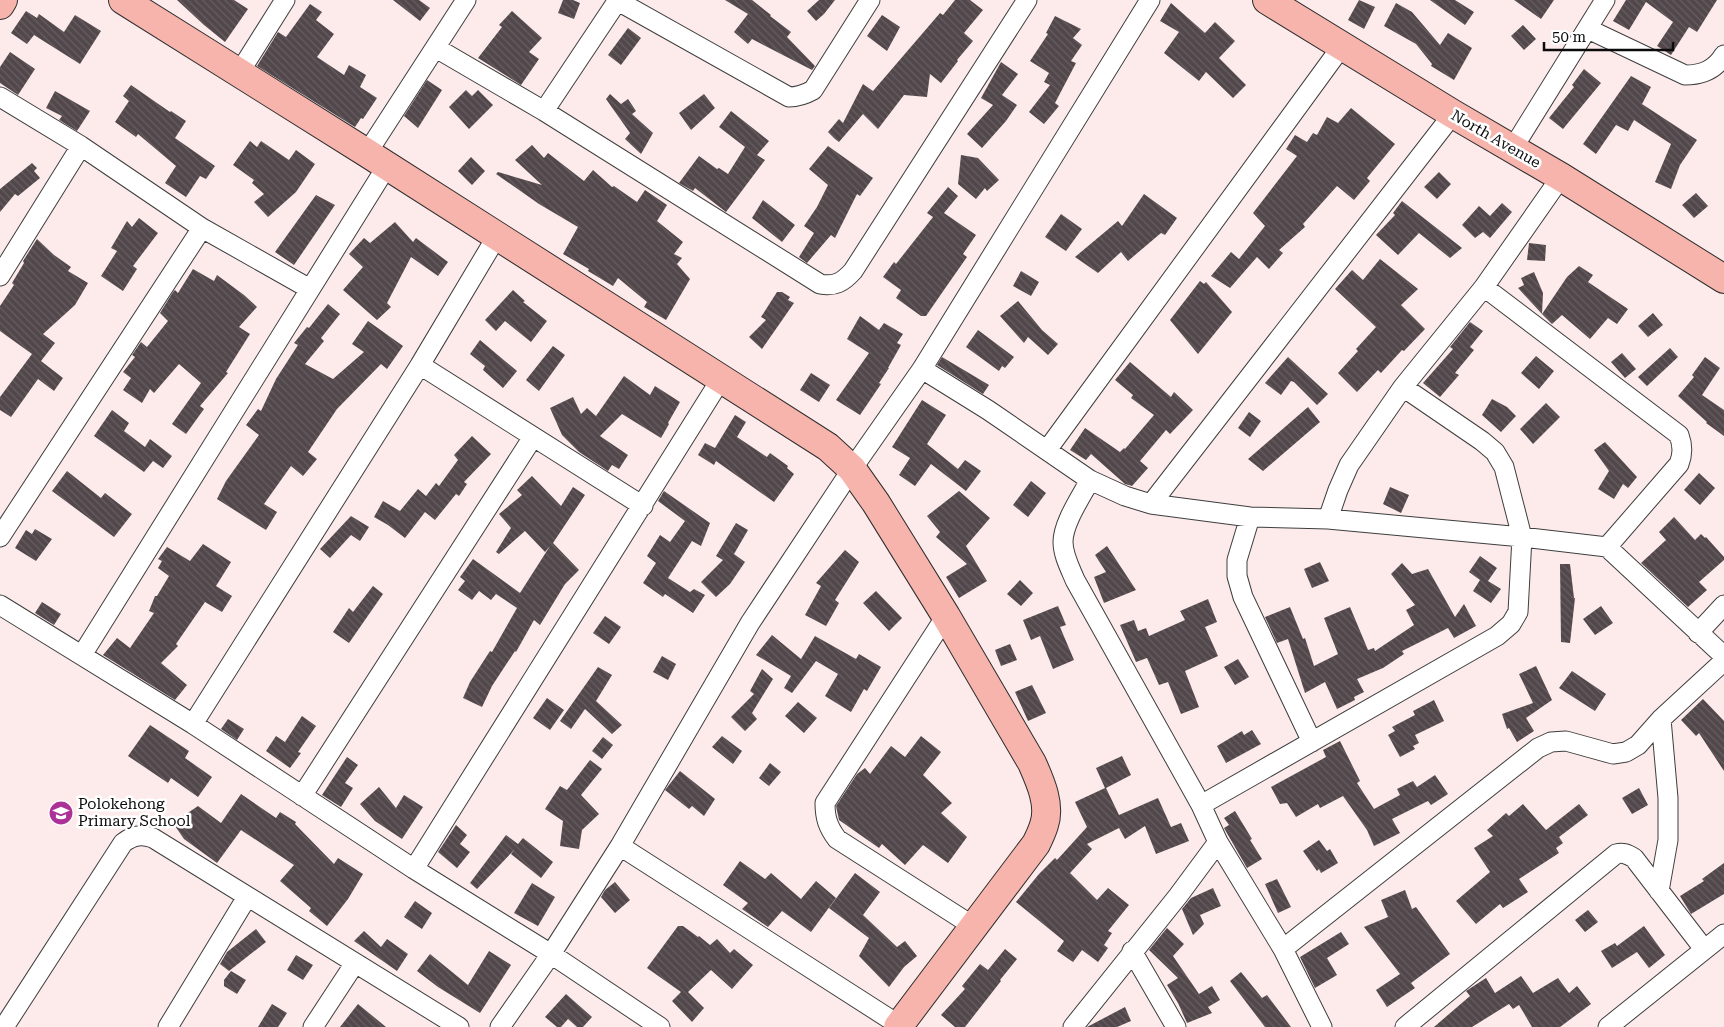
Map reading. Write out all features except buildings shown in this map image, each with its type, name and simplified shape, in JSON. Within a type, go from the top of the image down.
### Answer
[{"type":"street","points":[[0,5],[3,0]]},
{"type":"street","points":[[123,0],[377,159],[828,447],[852,469],[876,503],[946,616],[1032,763],[1041,783],[1046,806],[1045,824],[1036,844],[898,1026],[620,846]]},
{"type":"street","points":[[239,73],[286,0]]},
{"type":"street","points":[[82,656],[310,289],[436,48],[466,0]]},
{"type":"street","points":[[544,111],[618,0],[789,96],[797,97],[805,95],[812,90],[870,0]]},
{"type":"street","points":[[436,48],[544,111],[820,284],[826,285],[840,283],[847,278],[1027,0]]},
{"type":"street","points":[[500,1027],[551,954],[620,846],[750,623],[852,469],[922,369],[1150,0]]},
{"type":"street","name":"North Avenue","points":[[1267,0],[1453,114],[1561,176],[1724,280]]},
{"type":"street","points":[[1512,148],[1606,0]]},
{"type":"street","points":[[1588,29],[1685,75],[1696,75],[1711,69],[1724,55]]},
{"type":"street","points":[[1047,450],[1342,46]]},
{"type":"street","points":[[0,97],[81,146],[202,228],[310,289]]},
{"type":"street","points":[[1151,504],[1453,114]]},
{"type":"street","points":[[0,276],[81,146]]},
{"type":"street","points":[[1328,519],[1349,465],[1403,388],[1484,287],[1561,176]]},
{"type":"street","points":[[0,538],[202,228]]},
{"type":"street","points":[[193,724],[420,365],[497,236]]},
{"type":"street","points":[[1484,287],[1679,435],[1683,455],[1679,464],[1606,547]]},
{"type":"street","points":[[420,365],[643,506]]},
{"type":"street","points":[[922,369],[988,410],[1090,480],[1125,496],[1151,504],[1250,517],[1328,519],[1522,537],[1606,547],[1724,656]]},
{"type":"street","points":[[414,869],[722,379]]},
{"type":"street","points":[[1201,805],[1498,636],[1511,624],[1518,612],[1522,537],[1504,467],[1495,452],[1482,441],[1403,388]]},
{"type":"street","points":[[302,796],[533,437]]},
{"type":"street","points":[[1090,480],[1066,526],[1063,542],[1066,559],[1075,580],[1201,805],[1218,842],[1283,949],[1322,1027]]},
{"type":"street","points":[[1250,517],[1237,560],[1236,576],[1243,597],[1312,742]]},
{"type":"street","points":[[0,605],[193,724],[414,869],[551,954],[660,1027]]},
{"type":"street","points":[[1698,633],[1724,605]]},
{"type":"street","points":[[946,616],[825,803],[825,816],[828,828],[837,839],[973,926]]},
{"type":"street","points":[[1283,949],[1538,748],[1551,742],[1566,741],[1613,754],[1626,752],[1638,745],[1661,719],[1724,661]]},
{"type":"street","points":[[1659,891],[1668,832],[1668,798],[1661,719]]},
{"type":"street","points":[[4,1027],[123,843],[129,838],[145,836],[153,838],[460,1027]]},
{"type":"street","points":[[1073,1027],[1178,896],[1218,842]]},
{"type":"street","points":[[1405,1027],[1616,854],[1627,854],[1634,858],[1704,949]]},
{"type":"street","points":[[168,1027],[247,897]]},
{"type":"street","points":[[1608,1027],[1724,934]]},
{"type":"street","points":[[1132,951],[1176,1027]]},
{"type":"street","points":[[313,1027],[354,963]]},
{"type":"place","name":"Polokehong Primary School","points":[[61,813]]}]
